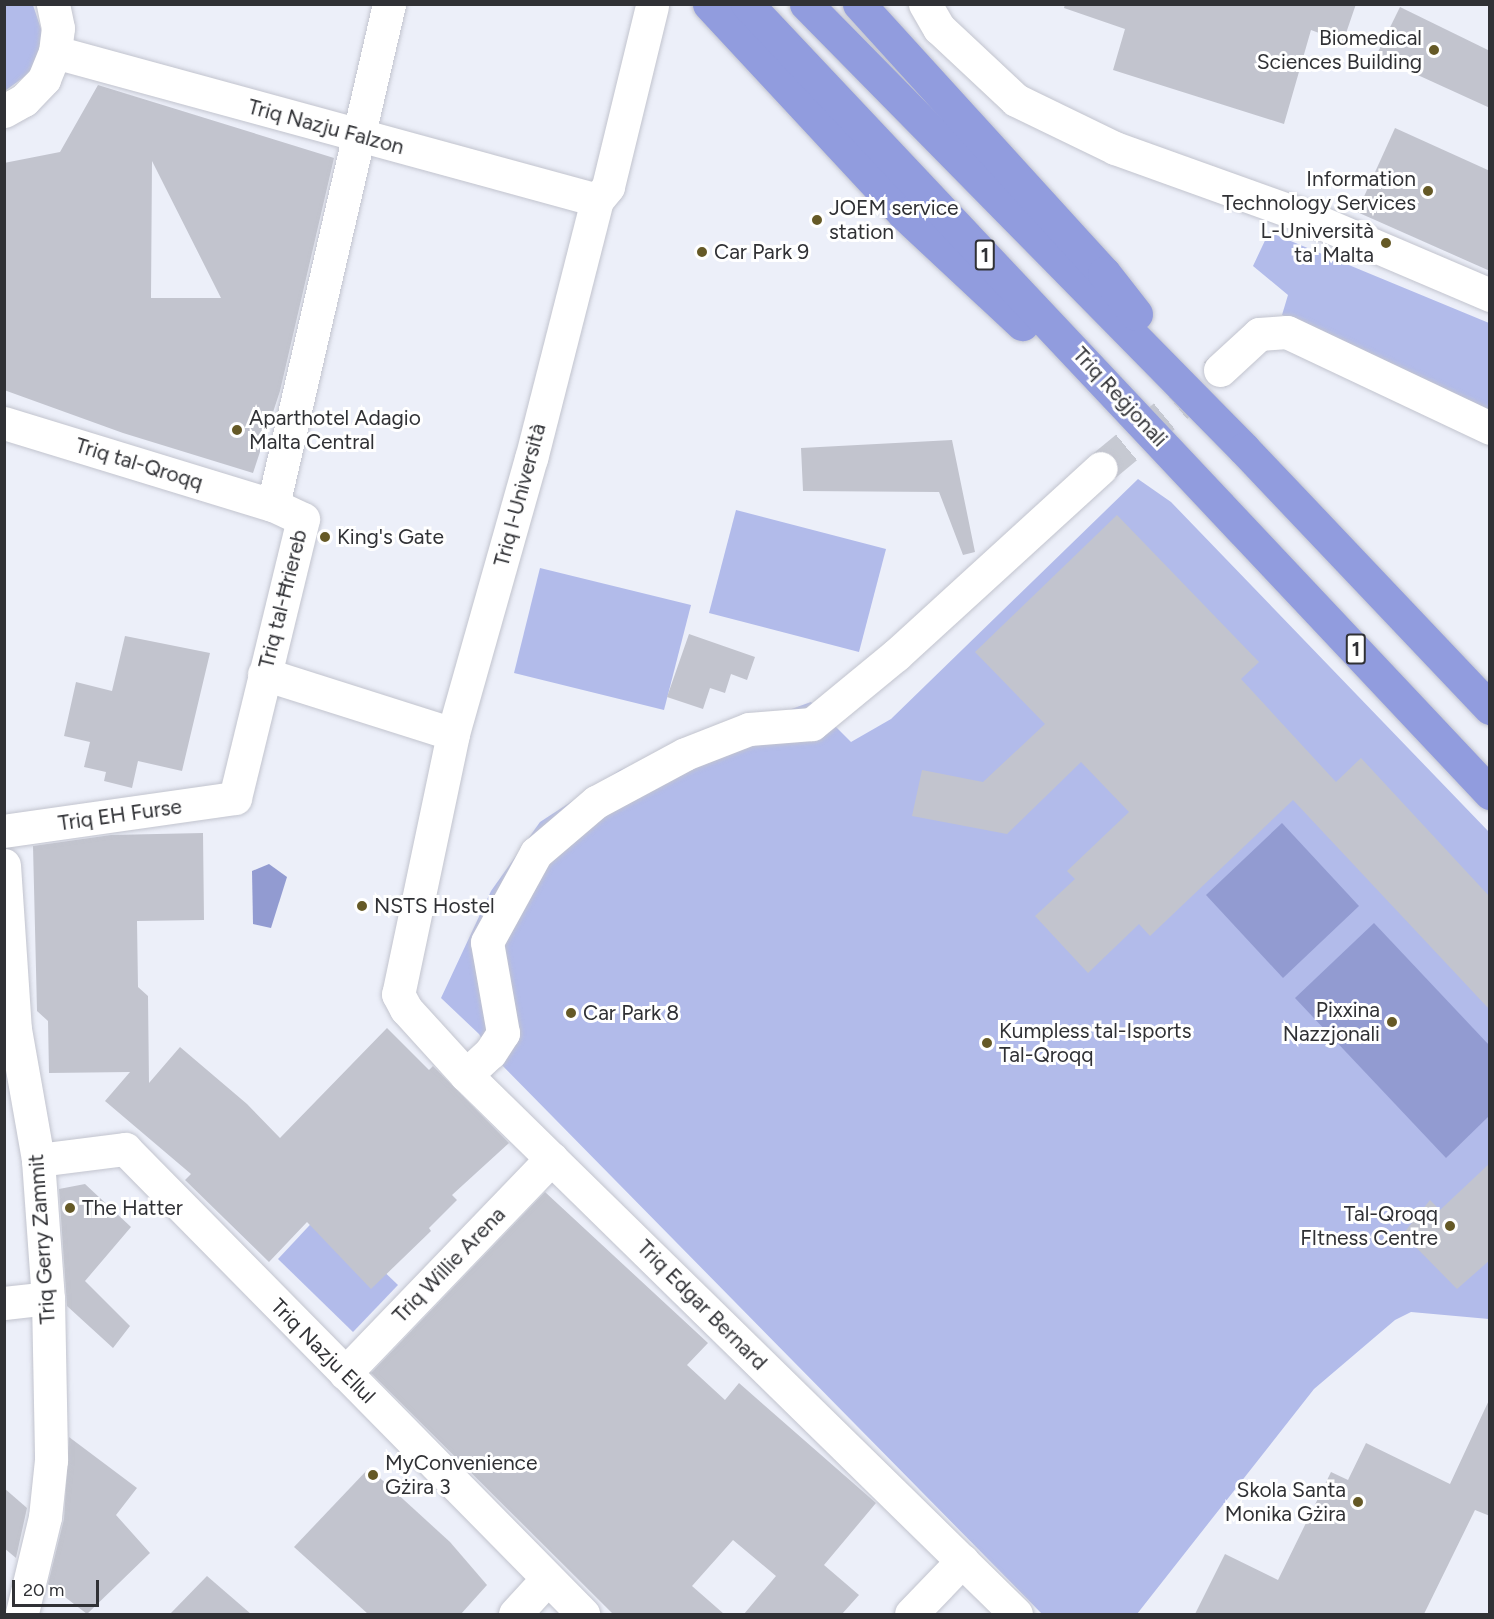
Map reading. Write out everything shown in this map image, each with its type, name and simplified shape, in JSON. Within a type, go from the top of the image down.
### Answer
[{"type":"highway","points":[[709,4],[903,213],[1025,326],[1164,468],[1222,506]]},
{"type":"highway","name":"Triq Reġjonali","points":[[747,4],[1490,793]]},
{"type":"highway","name":"1","points":[[806,4],[1244,449],[1490,708]]},
{"type":"highway","points":[[859,4],[1104,273],[1244,449]]},
{"type":"street","points":[[4,111],[24,100],[44,79],[55,52],[58,28],[53,4]]},
{"type":"street","name":"Triq tal-Ħriereb","points":[[235,798],[303,519],[273,505],[389,4]]},
{"type":"street","points":[[924,4],[939,28],[1016,100],[1115,148],[1312,219],[1490,295]]},
{"type":"street","name":"Triq l-Università","points":[[398,989],[453,734],[531,458],[597,200],[608,187],[652,6]]},
{"type":"street","name":"Triq Nazju Falzon","points":[[55,52],[597,200]]},
{"type":"street","points":[[1220,370],[1259,334],[1287,332],[1490,428]]},
{"type":"street","name":"Triq tal-Qroqq","points":[[4,423],[273,505]]},
{"type":"street","points":[[466,1075],[490,1053],[503,1033],[487,942],[536,853],[606,795],[685,754],[749,729],[812,724],[896,656],[1101,468]]},
{"type":"street","points":[[264,674],[453,734]]},
{"type":"street","name":"Triq EH Furse","points":[[4,831],[235,798]]},
{"type":"street","name":"Triq Gerry Zammit","points":[[4,865],[10,1029],[38,1160],[48,1298],[51,1460],[45,1517],[24,1614]]},
{"type":"street","name":"Triq Edgar Bernard","points":[[398,989],[406,1009],[466,1075],[1016,1614]]},
{"type":"street","name":"Triq Nazju Ellul","points":[[38,1160],[124,1149],[584,1614]]},
{"type":"street","name":"Triq Willie Arena","points":[[345,1373],[552,1158]]},
{"type":"street","points":[[4,1303],[48,1298]]},
{"type":"street","points":[[911,1614],[962,1561]]},
{"type":"street","points":[[515,1614],[548,1579]]},
{"type":"shaded area","points":[[4,5],[33,5],[42,32],[40,54],[32,71],[5,91]]},
{"type":"shaded area","points":[[1269,232],[1489,323],[1489,410],[1282,315],[1288,295],[1253,266]]},
{"type":"shaded area","name":"Kumpless tal-Isports Tal-Qroqq","points":[[1138,479],[1171,502],[1489,832],[1489,1319],[1411,1312],[1395,1320],[1314,1389],[1137,1614],[1042,1614],[490,1053],[479,1034],[441,998],[491,891],[540,822],[620,770],[811,702],[851,742],[891,719]]},
{"type":"shaded area","points":[[736,510],[886,549],[859,652],[709,613]]},
{"type":"shaded area","points":[[540,568],[691,605],[664,710],[514,673]]},
{"type":"shaded area","name":"Pixxina Nazzjonali","points":[[1282,823],[1359,906],[1283,978],[1206,895]]},
{"type":"shaded area","points":[[269,864],[287,877],[271,928],[253,924],[252,871]]},
{"type":"shaded area","name":"Pixxina Nazzjonali","points":[[1374,923],[1489,1045],[1489,1116],[1446,1158],[1295,998]]},
{"type":"shaded area","points":[[322,1212],[398,1285],[353,1332],[278,1259]]},
{"type":"building","points":[[1065,4],[1356,4],[1343,42],[1311,30],[1284,124],[1113,70],[1125,29],[1064,8]]},
{"type":"building","name":"Biomedical Sciences Building","points":[[1400,7],[1490,51],[1490,108],[1376,56]]},
{"type":"building","points":[[98,85],[334,158],[280,391],[253,473],[123,433],[4,390],[4,163],[60,152]],"holes":[[[152,161],[221,298],[151,298]]]},
{"type":"building","name":"Information Technology Services","points":[[1395,128],[1490,171],[1490,271],[1357,212]]},
{"type":"building","points":[[952,440],[975,552],[963,555],[939,492],[803,491],[801,448]]},
{"type":"building","points":[[1117,515],[1259,662],[1241,679],[1336,782],[1361,758],[1490,897],[1490,1010],[1293,800],[1150,936],[1139,924],[1088,973],[1035,916],[1075,879],[1067,871],[1129,812],[1081,762],[1007,834],[912,816],[922,770],[983,782],[1045,724],[975,652]]},
{"type":"building","points":[[689,634],[755,657],[747,680],[731,674],[725,693],[710,688],[703,709],[667,697]]},
{"type":"building","points":[[125,636],[210,653],[182,771],[138,761],[132,788],[104,781],[106,772],[84,767],[90,742],[64,736],[76,682],[112,691]]},
{"type":"building","points":[[203,833],[204,920],[137,921],[138,987],[148,996],[149,1083],[180,1047],[247,1104],[280,1138],[387,1028],[429,1070],[433,1066],[509,1143],[452,1195],[457,1200],[429,1228],[431,1231],[371,1289],[307,1222],[269,1262],[185,1180],[191,1174],[105,1101],[130,1072],[49,1073],[48,1021],[37,1011],[33,846],[111,835]]},
{"type":"building","name":"Tal-Qroqq FItness Centre","points":[[1490,1163],[1490,1260],[1457,1289],[1403,1234],[1430,1200],[1440,1210]]},
{"type":"building","points":[[85,1184],[131,1227],[85,1281],[130,1326],[113,1348],[67,1306],[59,1189]]},
{"type":"building","points":[[545,1192],[708,1343],[687,1365],[725,1400],[739,1383],[876,1503],[824,1565],[859,1595],[842,1614],[744,1614],[776,1576],[733,1540],[692,1586],[724,1614],[613,1614],[371,1373]]},
{"type":"building","points":[[1490,1398],[1490,1516],[1475,1510],[1424,1614],[1195,1614],[1225,1554],[1278,1580],[1331,1472],[1348,1480],[1366,1443],[1450,1484]]},
{"type":"building","points":[[69,1437],[137,1488],[116,1515],[150,1553],[87,1614],[48,1584],[64,1519]]},
{"type":"building","points":[[369,1468],[450,1542],[487,1585],[461,1614],[368,1614],[294,1547]]},
{"type":"building","points":[[4,1488],[27,1508],[16,1558],[4,1548]]},
{"type":"building","points":[[207,1576],[251,1614],[170,1614]]},
{"type":"tunnel","points":[[1101,468],[1220,370]]},
{"type":"place","name":"Biomedical Sciences Building","points":[[1434,50]]},
{"type":"place","name":"Information Technology Services","points":[[1428,191]]},
{"type":"place","name":"JOEM service station","points":[[817,220]]},
{"type":"place","name":"L-Università ta' Malta","points":[[1386,243]]},
{"type":"place","name":"Car Park 9","points":[[702,252]]},
{"type":"place","name":"Aparthotel Adagio Malta Central","points":[[237,430]]},
{"type":"place","name":"King's Gate","points":[[325,537]]},
{"type":"place","name":"NSTS Hostel","points":[[362,906]]},
{"type":"place","name":"Car Park 8","points":[[571,1013]]},
{"type":"place","name":"Pixxina Nazzjonali","points":[[1392,1022]]},
{"type":"place","name":"Kumpless tal-Isports Tal-Qroqq","points":[[987,1043]]},
{"type":"place","name":"The Hatter","points":[[70,1208]]},
{"type":"place","name":"Tal-Qroqq FItness Centre","points":[[1450,1226]]},
{"type":"place","name":"MyConvenience Gżira 3","points":[[373,1475]]},
{"type":"place","name":"Skola Santa Monika Gżira","points":[[1358,1502]]}]
